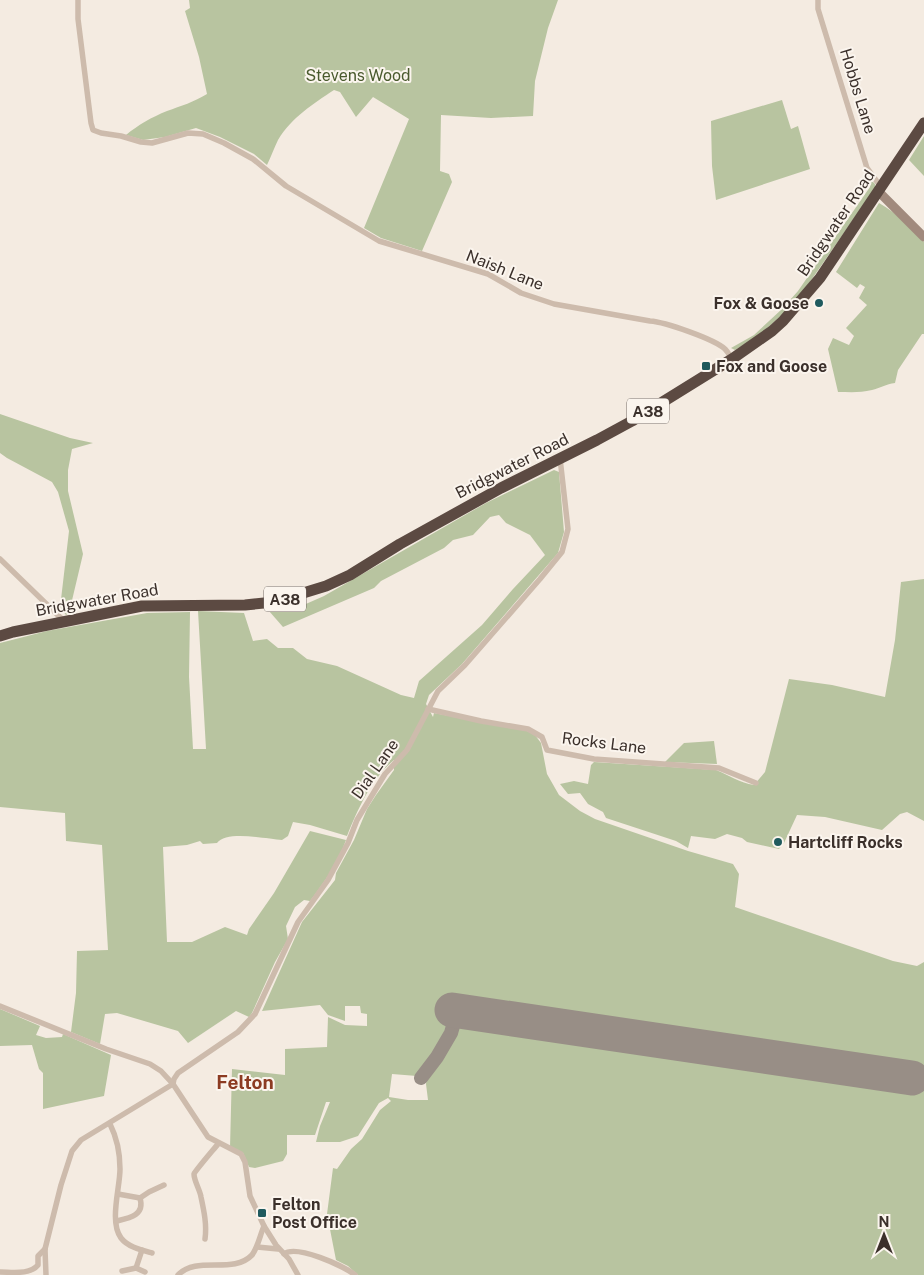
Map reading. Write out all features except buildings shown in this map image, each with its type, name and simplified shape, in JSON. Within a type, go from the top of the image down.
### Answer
[{"type":"highway","name":"Bridgwater Road","points":[[0,636],[142,606],[245,605],[274,602],[301,595],[350,575],[433,525],[508,484],[632,421],[732,359],[772,331],[801,302],[820,278],[924,123]]},
{"type":"main road","points":[[880,189],[924,237]]},
{"type":"street","name":"Naish Lane","points":[[78,0],[78,19],[93,130],[152,143],[196,132],[224,143],[253,159],[286,186],[379,241],[488,274],[521,293],[554,304],[660,322],[694,334],[723,348],[732,359]]},
{"type":"street","name":"Hobbs Lane","points":[[818,0],[818,9],[867,168],[880,189]]},
{"type":"street","name":"Dial Lane","points":[[45,1249],[72,1151],[81,1140],[173,1084],[178,1073],[238,1032],[255,1014],[298,922],[328,880],[348,843],[357,820],[385,774],[406,750],[438,691],[477,650],[562,552],[568,529],[560,458]]},
{"type":"street","points":[[0,559],[64,621]]},
{"type":"street","name":"Rocks Lane","points":[[428,709],[528,729],[542,737],[547,750],[594,759],[719,768],[756,783]]},
{"type":"street","points":[[0,1006],[106,1049],[150,1064],[173,1084],[208,1137],[218,1144],[241,1154],[245,1162],[250,1196],[264,1226],[278,1249],[284,1254],[298,1275]]},
{"type":"street","points":[[110,1124],[114,1133],[119,1159],[118,1194],[115,1209],[118,1231],[122,1238],[136,1248],[152,1253]]},
{"type":"street","points":[[205,1239],[206,1229],[201,1196],[194,1176],[195,1172],[218,1144]]},
{"type":"street","points":[[118,1194],[140,1198],[164,1185]]},
{"type":"street","points":[[117,1221],[137,1214],[142,1204],[140,1198]]},
{"type":"street","points":[[178,1275],[182,1270],[191,1268],[233,1264],[244,1261],[251,1256],[264,1226]]},
{"type":"street","points":[[256,1247],[278,1249]]},
{"type":"street","points":[[0,1272],[21,1272],[36,1269],[38,1256],[41,1250],[45,1249],[46,1275]]},
{"type":"street","points":[[136,1268],[142,1250]]},
{"type":"street","points":[[284,1254],[295,1250],[323,1258],[347,1268],[355,1275]]},
{"type":"street","points":[[122,1271],[136,1268],[145,1272]]},
{"type":"green space","name":"Stevens Wood","points":[[189,0],[558,0],[548,28],[535,81],[533,116],[491,118],[441,115],[440,171],[449,174],[452,182],[422,251],[381,238],[364,228],[409,119],[373,97],[356,117],[340,92],[334,90],[318,100],[290,124],[278,140],[267,165],[254,154],[220,137],[196,128],[165,137],[143,140],[126,135],[156,116],[207,94],[199,57],[185,11],[190,8]]},
{"type":"green space","points":[[782,100],[791,129],[798,126],[810,169],[716,200],[712,166],[711,121]]},
{"type":"green space","points":[[924,136],[924,176],[909,160]]},
{"type":"green space","points":[[871,180],[875,184],[875,188],[805,289],[783,314],[758,336],[735,350],[731,348],[754,335],[798,291],[870,187]]},
{"type":"green space","points":[[879,203],[897,216],[924,242],[924,334],[922,334],[898,370],[895,383],[868,391],[838,392],[828,349],[833,338],[849,345],[854,336],[846,328],[867,305],[859,298],[865,287],[860,284],[857,288],[836,272]]},
{"type":"green space","points":[[0,414],[70,438],[93,443],[72,449],[68,470],[68,491],[83,554],[69,613],[66,615],[60,608],[69,531],[58,492],[52,482],[0,453]]},
{"type":"green space","points":[[554,470],[559,472],[564,532],[558,553],[462,664],[429,695],[426,704],[433,717],[434,713],[527,731],[535,735],[541,743],[547,774],[559,795],[580,811],[595,819],[688,851],[733,864],[739,874],[735,907],[893,961],[917,966],[924,962],[924,1275],[358,1275],[348,1266],[336,1260],[327,1214],[333,1168],[337,1169],[351,1149],[362,1139],[380,1110],[391,1101],[388,1098],[379,1103],[358,1136],[340,1142],[316,1142],[320,1126],[330,1102],[326,1102],[315,1135],[287,1135],[287,1154],[283,1161],[255,1168],[249,1167],[243,1153],[230,1148],[232,1069],[285,1075],[285,1049],[327,1047],[328,1017],[345,1025],[367,1026],[367,1014],[361,1013],[360,1006],[345,1006],[345,1021],[328,1015],[320,1005],[262,1011],[302,922],[335,880],[336,873],[354,840],[367,809],[394,770],[394,760],[372,785],[347,836],[293,822],[288,836],[282,840],[238,836],[222,839],[217,843],[203,844],[200,841],[187,845],[163,847],[167,942],[192,942],[225,927],[247,935],[310,831],[346,840],[335,865],[310,901],[304,900],[295,907],[286,926],[288,939],[249,1017],[236,1011],[188,1043],[178,1031],[117,1013],[105,1014],[100,1044],[71,1032],[76,993],[77,951],[108,950],[102,845],[66,841],[65,813],[0,807],[0,643],[47,631],[147,613],[190,612],[189,677],[193,749],[206,749],[198,611],[244,613],[253,641],[267,639],[278,648],[293,648],[307,659],[337,666],[401,695],[414,698],[419,681],[482,625],[545,555],[530,535],[506,523],[499,515],[490,517],[473,535],[453,540],[444,548],[381,581],[374,588],[283,627],[269,611],[299,607],[324,596],[486,503]],"holes":[[[454,1006],[910,1073],[913,1075],[914,1080],[910,1082],[472,1017],[463,1018],[459,1022],[451,1039],[427,1077],[428,1100],[408,1100],[389,1097],[392,1074],[417,1076],[434,1056],[449,1031]]]},
{"type":"green space","points":[[924,579],[924,821],[907,812],[900,814],[882,830],[825,817],[797,815],[784,843],[779,849],[747,842],[742,838],[727,834],[715,839],[691,836],[688,848],[676,841],[606,818],[603,812],[588,804],[580,793],[568,794],[560,784],[574,781],[588,784],[591,765],[594,762],[716,770],[739,781],[754,785],[765,772],[789,679],[832,685],[885,697],[895,640],[901,582]]},
{"type":"green space","points":[[714,741],[717,764],[665,762],[684,743]]},
{"type":"green space","points":[[0,1009],[40,1026],[36,1035],[46,1038],[62,1037],[63,1034],[111,1055],[104,1096],[43,1109],[43,1073],[39,1069],[32,1045],[0,1046]]},
{"type":"taxiway","points":[[421,1078],[437,1057],[451,1033],[455,1019],[460,1014],[466,1012]]},
{"type":"runway","points":[[452,1010],[912,1078]]},
{"type":"place","name":"Fox & Goose","points":[[819,303]]},
{"type":"place","name":"Fox and Goose","points":[[706,366]]},
{"type":"place","name":"Hartcliff Rocks","points":[[778,842]]},
{"type":"place","name":"Felton Post Office","points":[[262,1213]]},
{"type":"district","name":"Felton","points":[[245,1082]]}]
